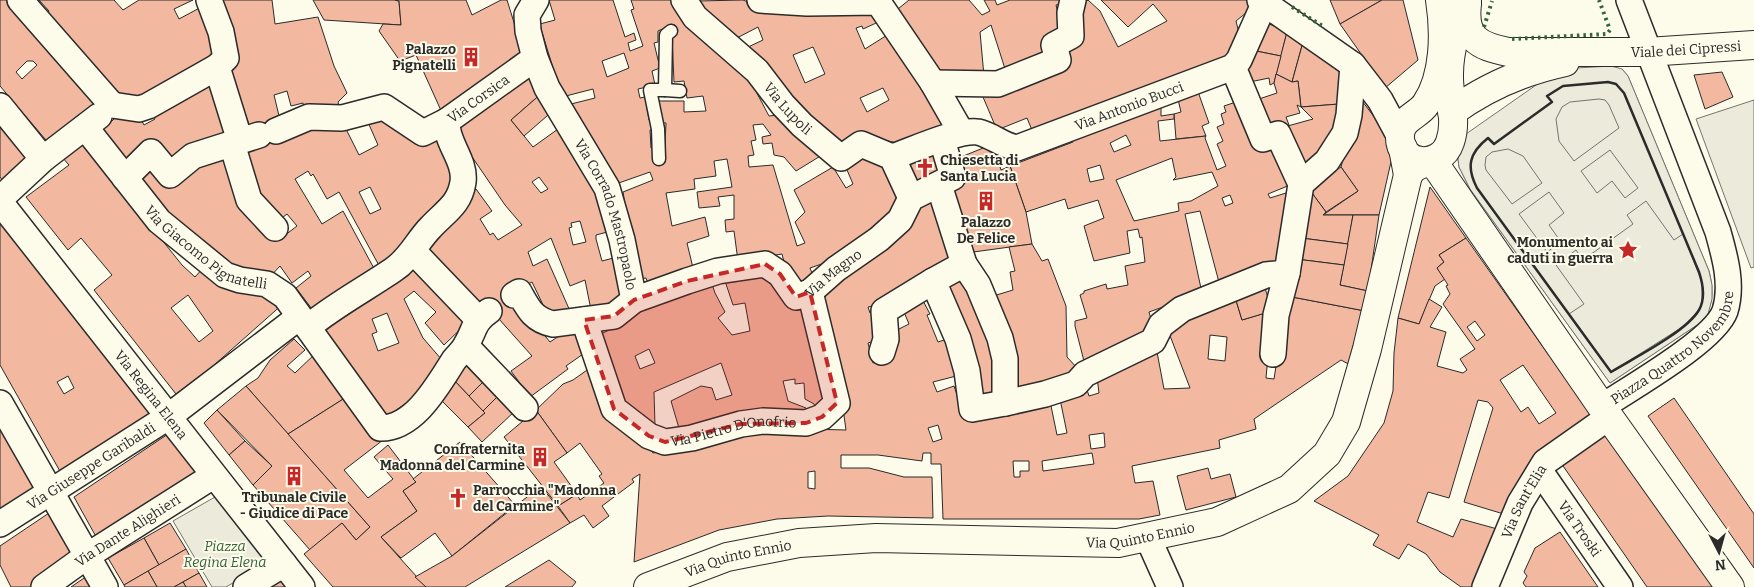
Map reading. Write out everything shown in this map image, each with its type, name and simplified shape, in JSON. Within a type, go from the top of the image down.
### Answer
[{"type":"street","points":[[20,0],[112,105],[139,109],[148,106],[217,67],[226,58],[221,32],[209,0]]},
{"type":"street","name":"Via Corrado Mastropaolo","points":[[514,295],[519,292],[531,314],[544,322],[553,324],[614,316],[634,300],[621,233],[608,188],[547,88],[535,58],[528,31],[527,15],[536,0]]},
{"type":"street","points":[[760,0],[807,3],[862,1],[889,4],[933,83],[952,136],[953,178],[911,198],[892,157],[952,136]]},
{"type":"street","points":[[933,83],[998,84],[1058,60],[1054,45],[1071,36],[1070,13],[1073,0]]},
{"type":"street","name":"Via Quinto Ennio","points":[[648,587],[727,557],[799,543],[876,538],[1118,543],[1217,522],[1289,489],[1327,454],[1346,422],[1364,358],[1409,156],[1402,126],[1426,104],[1437,77],[1444,23],[1440,0]]},
{"type":"street","points":[[1467,0],[1466,16],[1468,29],[1476,41],[1486,48],[1508,52],[1618,51]]},
{"type":"street","points":[[1273,354],[1276,315],[1286,273],[1301,184],[1278,134],[1263,140],[1233,67],[1239,60],[1262,2],[1353,65],[1380,100],[1409,156],[1434,161],[1441,156],[1450,143],[1452,112],[1448,76],[1450,57],[1467,0]]},
{"type":"street","name":"Piazza Quattro Novembre","points":[[1409,156],[1436,166],[1605,412],[1705,338],[1724,312],[1728,292],[1726,258],[1718,232],[1647,52],[1629,0]]},
{"type":"street","name":"Via Lupoli","points":[[690,13],[757,71],[783,105],[841,158],[861,144],[892,157]]},
{"type":"street","name":"Viale dei Cipressi","points":[[1618,51],[1647,52],[1754,45]]},
{"type":"street","points":[[1452,112],[1470,98],[1506,79],[1556,64],[1618,51]]},
{"type":"street","name":"Via Corsica","points":[[303,322],[330,309],[393,270],[413,251],[430,227],[446,215],[460,198],[463,180],[461,163],[446,129],[447,121],[535,58]]},
{"type":"street","points":[[1301,184],[1327,161],[1345,133],[1349,115],[1353,65]]},
{"type":"street","points":[[217,67],[252,138],[249,200],[275,228]]},
{"type":"street","name":"Via Antonio Bucci","points":[[952,136],[988,134],[1009,147],[1017,148],[1233,67]]},
{"type":"street","points":[[0,201],[43,159],[112,105]]},
{"type":"street","points":[[0,106],[43,159]]},
{"type":"street","points":[[125,178],[151,152],[170,175],[193,156],[252,138],[309,117],[342,118],[384,107],[423,133],[447,121]]},
{"type":"street","name":"Via Giacomo Pignatelli","points":[[85,127],[159,221],[225,275],[240,280],[267,284],[285,296],[380,428],[387,428],[402,423],[414,413],[441,382],[466,346]]},
{"type":"street","points":[[939,185],[964,264],[978,285],[1000,338],[1005,359],[1005,403]]},
{"type":"street","name":"Via Magno","points":[[634,300],[718,271],[765,264],[780,274],[796,296],[810,292],[836,269],[862,252],[900,220],[911,198]]},
{"type":"street","name":"Via Regina Elena","points":[[0,201],[213,476],[302,587]]},
{"type":"street","points":[[413,251],[483,315],[466,346],[525,408]]},
{"type":"street","points":[[882,352],[886,339],[884,311],[964,264]]},
{"type":"street","points":[[933,281],[958,339],[967,371],[972,409],[1045,394],[1076,384],[1085,374],[1153,341],[1161,325],[1182,309],[1266,276],[1286,273]]},
{"type":"street","name":"Via Pietro D'Onofrio","points":[[584,320],[614,409],[649,436],[665,442],[683,440],[741,424],[763,421],[806,423],[822,417],[837,403],[810,292]]},
{"type":"street","name":"Via Giuseppe Garibaldi","points":[[0,524],[50,494],[168,417],[303,322]]},
{"type":"street","points":[[0,403],[50,494],[105,587]]},
{"type":"street","points":[[1605,412],[1730,587]]},
{"type":"street","name":"Via Sant'Elia","points":[[1485,587],[1520,503],[1545,462],[1605,412]]},
{"type":"street","name":"Via Troski","points":[[1540,471],[1620,587]]},
{"type":"street","name":"Via Dante Alighieri","points":[[44,587],[87,556],[213,476]]},
{"type":"street","points":[[1148,538],[1170,587]]},
{"type":"street","points":[[246,587],[284,564]]},
{"type":"lane","points":[[665,90],[666,35],[671,31]]},
{"type":"lane","points":[[659,158],[658,129],[650,90],[680,91]]},
{"type":"highlighted area","points":[[765,264],[780,274],[796,297],[810,292],[837,403],[822,417],[806,423],[741,424],[665,442],[649,436],[614,409],[584,320],[614,316],[634,300],[687,281]]},
{"type":"green space","points":[[1622,69],[1628,76],[1709,271],[1712,298],[1708,311],[1700,323],[1610,383],[1470,189],[1459,167],[1458,159]]},
{"type":"green space","name":"Piazza Regina Elena","points":[[215,497],[267,563],[226,587],[212,587],[173,521]]},
{"type":"shaded area","points":[[1611,66],[1622,69],[1628,76],[1709,271],[1712,285],[1712,299],[1708,314],[1700,323],[1610,383],[1470,189],[1459,167],[1459,149],[1466,134],[1559,69]],"holes":[[[1605,100],[1619,128],[1574,161],[1559,141],[1556,119],[1562,107],[1570,102]],[[1508,149],[1523,156],[1542,183],[1512,204],[1486,170],[1486,157],[1492,152]],[[1610,150],[1638,188],[1625,198],[1612,181],[1597,193],[1581,171]],[[1549,192],[1564,213],[1549,225],[1561,242],[1547,252],[1519,214]],[[1646,201],[1674,240],[1683,234],[1702,282],[1702,301],[1700,309],[1684,326],[1611,372],[1569,314],[1584,304],[1556,265],[1576,250],[1583,260],[1633,224],[1627,215]]]},
{"type":"shaded area","points":[[1754,100],[1754,267],[1751,268],[1696,119]]},
{"type":"building","points":[[0,0],[9,0],[101,99],[51,146],[0,86]],"holes":[[[27,61],[33,61],[37,65],[22,79],[16,72]]]},
{"type":"building","points":[[39,0],[114,0],[123,10],[139,0],[193,0],[174,9],[179,19],[205,5],[222,53],[154,98],[121,102],[46,15],[49,11]]},
{"type":"building","points":[[221,0],[272,0],[275,24],[318,17],[334,66],[347,93],[338,102],[341,113],[305,112],[303,103],[291,106],[287,91],[274,95],[281,124],[294,131],[342,121],[359,155],[378,145],[367,120],[387,114],[440,129],[456,164],[453,198],[382,271],[339,192],[327,199],[313,174],[311,176],[308,171],[295,179],[322,224],[343,211],[377,274],[315,313],[296,288],[311,276],[308,271],[292,283],[280,266],[268,279],[241,267],[236,275],[164,216],[98,135],[123,110],[138,114],[144,125],[155,119],[150,110],[213,80],[234,137],[226,150],[244,199],[280,239],[297,226],[287,214],[278,221],[254,191],[239,148],[251,131],[228,64]],"holes":[[[370,187],[381,209],[370,214],[359,192]]]},
{"type":"building","points":[[313,0],[399,1],[401,25],[324,20]]},
{"type":"building","name":"Palazzo Pignatelli","points":[[395,0],[466,0],[472,15],[501,0],[507,0],[525,58],[443,115],[416,55],[400,61],[379,31],[383,24],[401,25],[399,1]]},
{"type":"building","points":[[549,0],[613,0],[625,37],[634,33],[636,40],[628,43],[630,51],[643,46],[631,10],[634,9],[631,0],[677,0],[751,82],[769,116],[778,115],[822,155],[796,171],[784,157],[774,155],[772,143],[763,144],[762,137],[771,135],[763,124],[753,125],[756,140],[751,141],[754,155],[748,156],[749,167],[773,165],[797,246],[805,243],[795,222],[805,212],[794,190],[833,167],[846,188],[853,184],[844,163],[861,152],[884,156],[907,199],[839,258],[810,268],[816,283],[800,290],[788,277],[782,254],[738,261],[734,231],[726,232],[725,220],[734,219],[734,195],[718,197],[720,206],[699,208],[697,192],[732,187],[727,159],[714,161],[716,176],[694,179],[695,189],[666,193],[672,226],[705,217],[709,236],[687,243],[695,276],[650,290],[646,278],[637,279],[623,192],[653,180],[650,172],[613,185],[582,121],[579,123],[571,104],[595,98],[593,89],[562,97],[540,24],[555,20]],"holes":[[[669,26],[672,35],[674,82],[684,81],[687,98],[703,96],[706,111],[684,112],[684,101],[657,101],[660,123],[666,123],[664,164],[656,164],[656,147],[651,148],[650,130],[654,130],[654,119],[649,120],[645,97],[640,98],[638,89],[655,85],[652,71],[660,68],[654,43],[658,42],[658,31]],[[624,53],[629,68],[607,77],[602,61]]]},
{"type":"building","points":[[743,0],[753,4],[872,7],[885,19],[863,29],[862,26],[856,28],[865,49],[892,32],[946,131],[898,143],[878,139],[841,150],[744,49],[763,40],[758,27],[733,40],[697,1]],"holes":[[[813,47],[825,74],[805,83],[793,55]],[[883,88],[889,100],[867,112],[860,98]]]},
{"type":"building","points":[[909,0],[969,0],[982,15],[990,11],[984,0],[995,0],[997,5],[1010,0],[1069,0],[1070,2],[1056,5],[1063,35],[1052,58],[1007,75],[991,25],[980,32],[984,76],[934,74],[893,13]]},
{"type":"building","points":[[1088,0],[1100,11],[1118,47],[1167,21],[1153,4],[1128,27],[1101,0],[1253,0],[1257,4],[1236,21],[1241,42],[1235,58],[1034,135],[1027,118],[997,130],[983,97],[1064,62],[1074,12]]},
{"type":"building","points":[[1330,0],[1382,0],[1340,24]]},
{"type":"building","points":[[1382,0],[1403,0],[1418,60],[1385,88],[1340,24]]},
{"type":"building","points":[[1265,22],[1287,32],[1281,56],[1251,50]]},
{"type":"building","points":[[1287,32],[1303,42],[1292,82],[1276,74]]},
{"type":"building","points":[[1303,42],[1341,68],[1339,104],[1301,107],[1298,81],[1292,82]]},
{"type":"building","points":[[1251,50],[1281,56],[1274,83],[1270,85],[1269,78],[1245,83]]},
{"type":"building","points":[[1722,72],[1733,97],[1705,109],[1694,75]]},
{"type":"building","points":[[1276,74],[1292,82],[1298,81],[1301,107],[1297,105],[1300,113],[1286,117],[1289,125],[1266,134],[1253,101],[1277,93],[1274,83]]},
{"type":"building","points":[[528,75],[542,93],[511,120],[533,147],[565,124],[615,230],[596,235],[602,261],[621,256],[623,298],[614,307],[591,310],[585,280],[570,286],[551,238],[528,252],[533,266],[547,259],[570,311],[547,313],[532,282],[511,293],[513,297],[550,342],[574,326],[586,352],[566,366],[568,369],[530,397],[511,371],[532,356],[490,309],[486,312],[423,253],[463,198],[476,189],[492,211],[480,219],[490,235],[493,233],[498,240],[522,225],[505,205],[455,132]],"holes":[[[539,177],[548,189],[541,193],[532,182]],[[580,221],[586,242],[573,245],[569,228],[572,227],[571,223]]]},
{"type":"building","points":[[1196,86],[1209,123],[1202,126],[1206,136],[1176,139],[1174,114],[1181,112],[1177,95]]},
{"type":"building","points":[[542,93],[555,109],[524,136],[511,120]]},
{"type":"building","points":[[1359,97],[1395,144],[1379,215],[1323,215],[1358,191],[1341,167]]},
{"type":"building","points":[[1161,99],[1161,116],[1174,114],[1174,119],[1158,121],[1160,141],[1206,136],[1205,138],[1217,170],[1226,166],[1217,144],[1223,141],[1217,127],[1224,124],[1221,114],[1226,112],[1224,106],[1242,100],[1295,183],[1268,194],[1270,198],[1286,193],[1289,205],[1280,262],[1220,286],[1200,211],[1185,214],[1202,293],[1149,312],[1155,333],[1086,369],[1075,326],[1075,321],[1087,318],[1080,295],[1084,291],[1106,284],[1107,289],[1128,285],[1125,266],[1145,262],[1142,237],[1140,238],[1138,229],[1127,231],[1130,253],[1094,261],[1084,226],[1104,218],[1098,200],[1068,209],[1065,199],[1026,212],[1010,166],[1073,142],[1070,133]],"holes":[[[1126,135],[1131,145],[1114,152],[1110,143]],[[1172,158],[1176,177],[1173,180],[1212,172],[1218,186],[1191,201],[1178,203],[1179,211],[1134,221],[1116,180]],[[1100,165],[1104,179],[1090,182],[1087,169]],[[1230,195],[1233,203],[1225,206],[1222,198]]]},
{"type":"building","points":[[1339,104],[1341,130],[1302,167],[1284,127],[1313,119],[1301,107]]},
{"type":"building","points":[[0,116],[35,160],[5,184],[0,177]]},
{"type":"building","points":[[88,137],[162,240],[182,265],[195,277],[204,267],[233,292],[241,283],[284,303],[213,366],[176,394],[94,290],[112,275],[81,238],[68,250],[26,197],[69,165],[62,157]],"holes":[[[188,295],[213,331],[199,342],[171,308]]]},
{"type":"building","name":"Palazzo De Felice","points":[[993,144],[1001,170],[1010,166],[1026,212],[1032,244],[966,253],[948,189],[956,159]]},
{"type":"building","name":"Chiesetta di Santa Lucia","points":[[939,149],[948,174],[911,187],[902,162]]},
{"type":"building","points":[[1341,167],[1358,191],[1326,212],[1309,189]]},
{"type":"building","points":[[1430,187],[1466,238],[1439,255],[1444,262],[1437,268],[1445,279],[1435,286],[1419,324],[1398,318]]},
{"type":"building","points":[[1309,189],[1326,212],[1323,215],[1353,215],[1348,244],[1301,238]]},
{"type":"building","points":[[937,194],[959,261],[878,305],[868,307],[870,313],[873,312],[878,340],[868,343],[873,363],[892,357],[891,333],[909,324],[901,305],[920,295],[930,314],[927,315],[938,342],[953,337],[964,374],[933,382],[937,392],[954,386],[965,418],[1050,401],[1057,435],[1067,433],[1060,399],[1087,390],[1089,396],[1099,393],[1097,377],[1157,352],[1164,389],[1190,388],[1169,333],[1207,306],[1235,297],[1242,320],[1272,311],[1266,378],[1274,379],[1287,296],[1365,311],[1352,366],[1341,360],[1254,419],[1256,429],[1219,440],[1220,448],[1132,466],[1135,483],[1153,481],[1160,515],[1139,519],[943,519],[941,464],[931,464],[931,453],[923,453],[922,461],[878,455],[841,455],[841,468],[869,468],[904,477],[932,477],[933,518],[828,516],[777,519],[719,530],[634,562],[640,474],[632,479],[634,482],[602,506],[609,516],[593,528],[584,515],[570,523],[558,506],[577,494],[580,500],[604,483],[599,476],[602,474],[580,443],[567,453],[536,410],[563,384],[573,380],[590,368],[653,453],[767,432],[767,428],[846,430],[838,372],[822,294],[856,267],[901,237],[897,230],[920,204]],"holes":[[[1210,335],[1227,337],[1225,361],[1208,359]],[[938,425],[942,439],[933,442],[928,428]],[[1104,433],[1105,447],[1091,449],[1089,435]],[[1092,453],[1094,464],[1043,471],[1042,461]],[[1013,461],[1029,461],[1029,471],[1020,471],[1020,477],[1014,477]],[[815,471],[815,489],[808,488],[808,472]]]},
{"type":"building","points":[[0,215],[153,411],[61,473],[0,365]],"holes":[[[68,376],[74,388],[64,394],[57,382]]]},
{"type":"building","points":[[1353,215],[1379,215],[1368,291],[1340,285]]},
{"type":"building","points":[[1301,238],[1348,244],[1344,265],[1296,259]]},
{"type":"building","points":[[1466,238],[1594,419],[1507,515],[1464,502],[1493,408],[1488,402],[1478,400],[1449,498],[1428,492],[1417,522],[1453,537],[1461,519],[1501,530],[1476,587],[1461,587],[1440,572],[1426,554],[1408,544],[1399,559],[1373,545],[1379,535],[1314,501],[1348,476],[1384,423],[1393,391],[1394,353],[1398,318],[1419,324],[1429,299],[1442,307],[1430,327],[1446,332],[1437,366],[1463,373],[1467,370],[1460,359],[1475,349],[1443,304],[1450,294],[1446,286],[1448,285],[1437,268],[1444,262],[1439,255]],"holes":[[[1475,321],[1485,335],[1477,341],[1467,327]],[[1523,365],[1556,413],[1539,424],[1528,407],[1521,412],[1500,380]]]},
{"type":"building","points":[[1032,244],[1042,261],[1048,259],[1066,306],[1067,357],[1078,369],[1064,384],[1013,397],[990,297],[1013,290],[1010,272],[1015,271],[1009,247]]},
{"type":"building","points":[[1296,259],[1344,265],[1340,285],[1368,291],[1365,311],[1287,296]]},
{"type":"building","points":[[416,264],[472,318],[444,345],[425,323],[436,312],[414,291],[404,299],[423,338],[442,360],[418,395],[383,419],[321,327]],"holes":[[[387,313],[399,343],[378,351],[372,334],[377,332],[372,319]]]},
{"type":"building","points":[[771,274],[808,306],[826,407],[817,410],[814,404],[805,399],[804,383],[795,384],[795,379],[783,381],[788,401],[806,408],[804,417],[681,435],[671,401],[701,386],[712,388],[716,400],[732,395],[721,363],[654,392],[655,426],[620,407],[599,335],[619,325],[655,297],[710,278],[725,312],[718,318],[732,335],[750,331],[745,303],[733,305],[723,275]],"holes":[[[649,349],[655,363],[640,369],[635,356]]]},
{"type":"building","points":[[968,275],[987,340],[997,337],[998,399],[975,403],[944,284]]},
{"type":"building","points":[[1265,288],[1272,311],[1242,320],[1235,297]]},
{"type":"building","points":[[294,339],[305,350],[287,366],[295,373],[317,352],[348,396],[288,434],[246,386],[258,378],[270,360]]},
{"type":"building","points":[[468,364],[484,381],[469,396],[453,379]]},
{"type":"building","points":[[453,379],[485,413],[468,427],[440,399]]},
{"type":"building","points":[[484,381],[498,396],[483,411],[469,396]]},
{"type":"building","name":"Tribunale Civile - Giudice di Pace","points":[[246,386],[370,527],[356,540],[342,523],[310,550],[253,485],[272,466],[217,410]]},
{"type":"building","points":[[348,396],[383,440],[344,470],[368,498],[393,479],[374,457],[388,445],[416,482],[403,491],[417,511],[381,537],[426,587],[333,587],[304,554],[342,523],[356,540],[370,527],[288,434]]},
{"type":"building","points":[[498,396],[515,411],[482,442],[468,427],[485,413],[483,411]]},
{"type":"building","points":[[1674,398],[1754,514],[1754,568],[1648,416]]},
{"type":"building","points":[[217,410],[245,441],[229,455],[204,423]]},
{"type":"building","name":"Confraternita Madonna del Carmine","points":[[536,410],[567,453],[554,462],[577,494],[558,506],[504,437]]},
{"type":"building","points":[[0,417],[38,487],[0,512]]},
{"type":"building","points":[[1605,433],[1715,587],[1647,587],[1561,463]]},
{"type":"building","points":[[168,434],[201,473],[99,542],[74,497]]},
{"type":"building","points":[[245,441],[272,466],[253,485],[229,455]]},
{"type":"building","name":"Parrocchia \"Madonna del Carmine\"","points":[[460,442],[515,505],[452,556],[435,533],[401,558],[381,537],[417,511],[403,491],[416,482],[413,479]]},
{"type":"building","points":[[1208,468],[1211,479],[1230,474],[1236,497],[1186,510],[1177,476]]},
{"type":"building","points":[[541,486],[570,523],[465,587],[426,587],[415,577],[452,556]]},
{"type":"building","points":[[52,511],[77,556],[31,587],[11,587],[0,565],[0,546]]},
{"type":"building","points":[[170,523],[186,549],[159,565],[144,538]]},
{"type":"building","points":[[1560,532],[1598,587],[1526,587],[1523,583],[1527,576],[1524,572],[1535,548]]},
{"type":"building","points":[[144,538],[159,565],[124,585],[108,558]]},
{"type":"building","points":[[186,549],[199,573],[174,587],[157,587],[148,571]]},
{"type":"building","points":[[549,560],[576,582],[572,587],[505,587]]},
{"type":"building","points":[[148,571],[157,587],[125,587],[124,585]]},
{"type":"building","points":[[199,573],[207,587],[186,587],[183,582]]},
{"type":"building","points":[[87,576],[93,587],[71,587]]},
{"type":"building","points":[[283,578],[290,587],[267,587]]},
{"type":"building","points":[[183,582],[186,587],[174,587]]},
{"type":"hedge","points":[[1512,39],[1607,34],[1610,30],[1599,0]]},
{"type":"hedge","points":[[1484,27],[1492,1]]},
{"type":"hedge","points":[[1292,7],[1324,27]]},
{"type":"wall","points":[[1608,82],[1616,84],[1624,93],[1699,272],[1703,291],[1703,301],[1699,310],[1683,327],[1672,336],[1611,372],[1477,188],[1471,173],[1471,161],[1477,149],[1488,138],[1494,144],[1552,102],[1547,96],[1563,86],[1608,82]]},
{"type":"place","name":"Palazzo Pignatelli","points":[[471,57]]},
{"type":"place","name":"Chiesetta di Santa Lucia","points":[[925,168]]},
{"type":"place","name":"Palazzo De Felice","points":[[986,201]]},
{"type":"place","name":"Monumento ai caduti in guerra","points":[[1628,250]]},
{"type":"place","name":"Confraternita Madonna del Carmine","points":[[540,457]]},
{"type":"place","name":"Tribunale Civile - Giudice di Pace","points":[[294,476]]},
{"type":"place","name":"Parrocchia \"Madonna del Carmine\"","points":[[458,498]]}]
